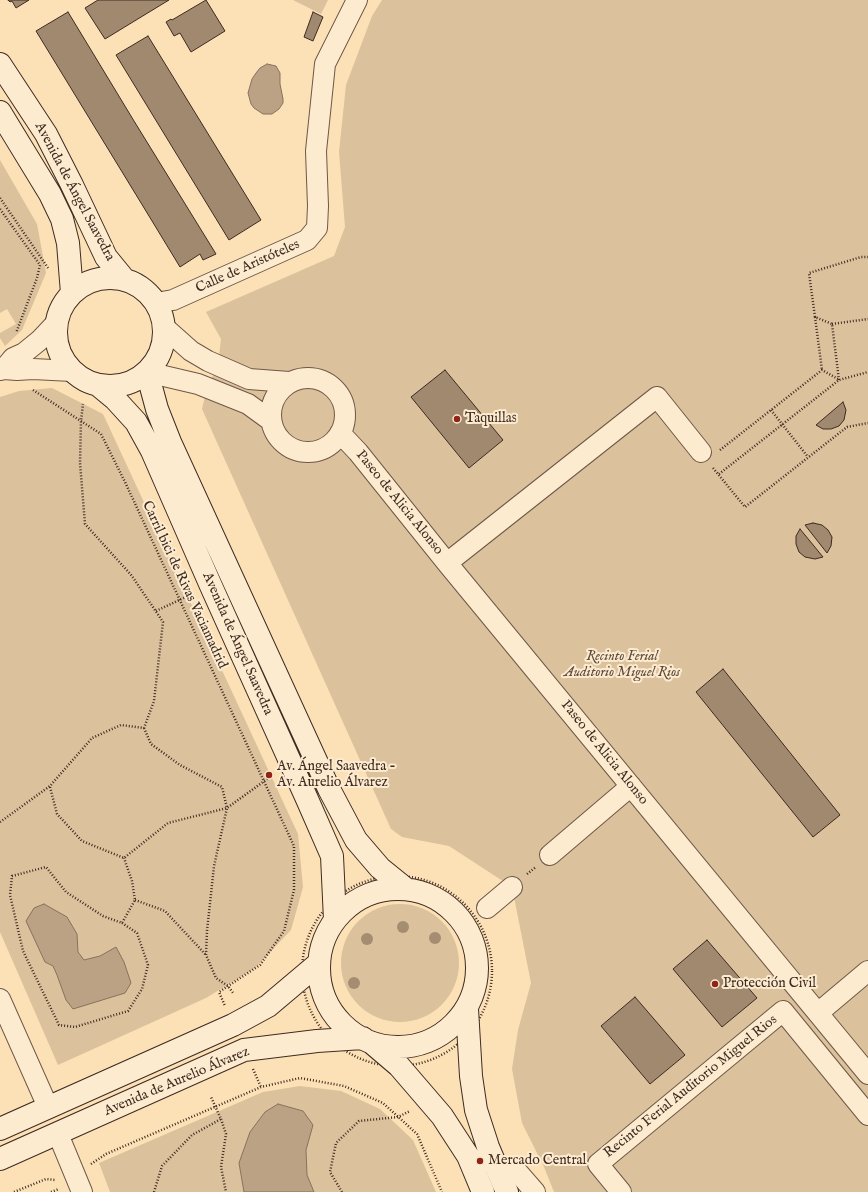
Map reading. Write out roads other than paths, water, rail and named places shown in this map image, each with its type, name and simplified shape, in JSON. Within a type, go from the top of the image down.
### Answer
[{"type":"street","name":"Calle de Aristóteles","points":[[156,302],[173,300],[307,240],[317,228],[318,206],[316,151],[325,64],[357,0]]},
{"type":"street","name":"Avenida de Ángel Saavedra","points":[[0,64],[46,134],[106,257],[124,279]]},
{"type":"street","name":"Avenida de Ángel Saavedra","points":[[0,112],[50,194],[62,219],[68,243],[72,293]]},
{"type":"street","points":[[110,278],[124,279],[136,284],[147,292],[156,302],[162,314],[164,327],[163,343],[158,359],[147,372],[133,381],[115,386],[98,385],[84,379],[72,370],[62,356],[56,340],[56,323],[62,307],[72,293],[83,285],[96,280],[110,278]]},
{"type":"street","points":[[9,367],[40,340],[56,323]]},
{"type":"street","points":[[164,327],[190,351],[208,361],[249,379],[289,382]]},
{"type":"street","points":[[9,367],[72,370]]},
{"type":"street","points":[[147,372],[198,384],[248,404],[270,420]]},
{"type":"street","name":"Avenida de Ángel Saavedra","points":[[147,372],[157,409],[170,442],[329,789],[356,840],[380,868],[398,882]]},
{"type":"street","points":[[300,378],[312,378],[324,381],[334,388],[341,398],[345,410],[344,422],[340,433],[333,442],[323,449],[312,452],[300,452],[289,448],[273,431],[270,420],[274,398],[280,389],[289,382],[300,378]]},
{"type":"street","name":"Avenida de Ángel Saavedra","points":[[98,385],[115,399],[136,422],[152,451],[332,856],[336,920]]},
{"type":"street","points":[[447,563],[657,397],[704,456]]},
{"type":"street","name":"Paseo de Alicia Alonso","points":[[340,433],[358,452],[447,563],[868,1074]]},
{"type":"street","points":[[550,855],[631,786]]},
{"type":"street","points":[[367,1040],[389,1046],[407,1046],[425,1042],[441,1035],[455,1023],[466,1008],[475,989],[478,967],[474,946],[466,926],[450,908],[429,895],[398,882],[386,890],[367,896],[350,906],[336,920],[322,948],[320,963],[321,983],[327,1001],[336,1016],[344,1025],[367,1040],[399,1066],[442,1116],[468,1156],[483,1192]]},
{"type":"street","points":[[487,908],[512,887]]},
{"type":"street","name":"Avenida de Aurelio Álvarez","points":[[0,1129],[233,1025],[268,1006],[320,963]]},
{"type":"street","points":[[818,1012],[868,971]]},
{"type":"street","points":[[0,999],[48,1107]]},
{"type":"street","points":[[466,1008],[471,1076],[476,1110],[488,1147],[507,1192]]},
{"type":"street","name":"Recinto Ferial Auditorio Miguel Rios","points":[[621,1192],[598,1164],[783,1011],[868,1115]]},
{"type":"street","name":"Avenida de Aurelio Álvarez","points":[[0,1159],[244,1050],[331,1040],[367,1040]]},
{"type":"street","points":[[825,1063],[846,1047]]},
{"type":"street","points":[[58,1134],[82,1192]]},
{"type":"street","points":[[515,1169],[534,1192]]},
{"type":"place","name":"Taquillas","points":[[457,419]]},
{"type":"place","name":"Av. Ángel Saavedra - Av. Aurelio Álvarez","points":[[269,775]]},
{"type":"place","name":"Protección Civil","points":[[715,984]]},
{"type":"place","name":"Mercado Central","points":[[480,1161]]}]
